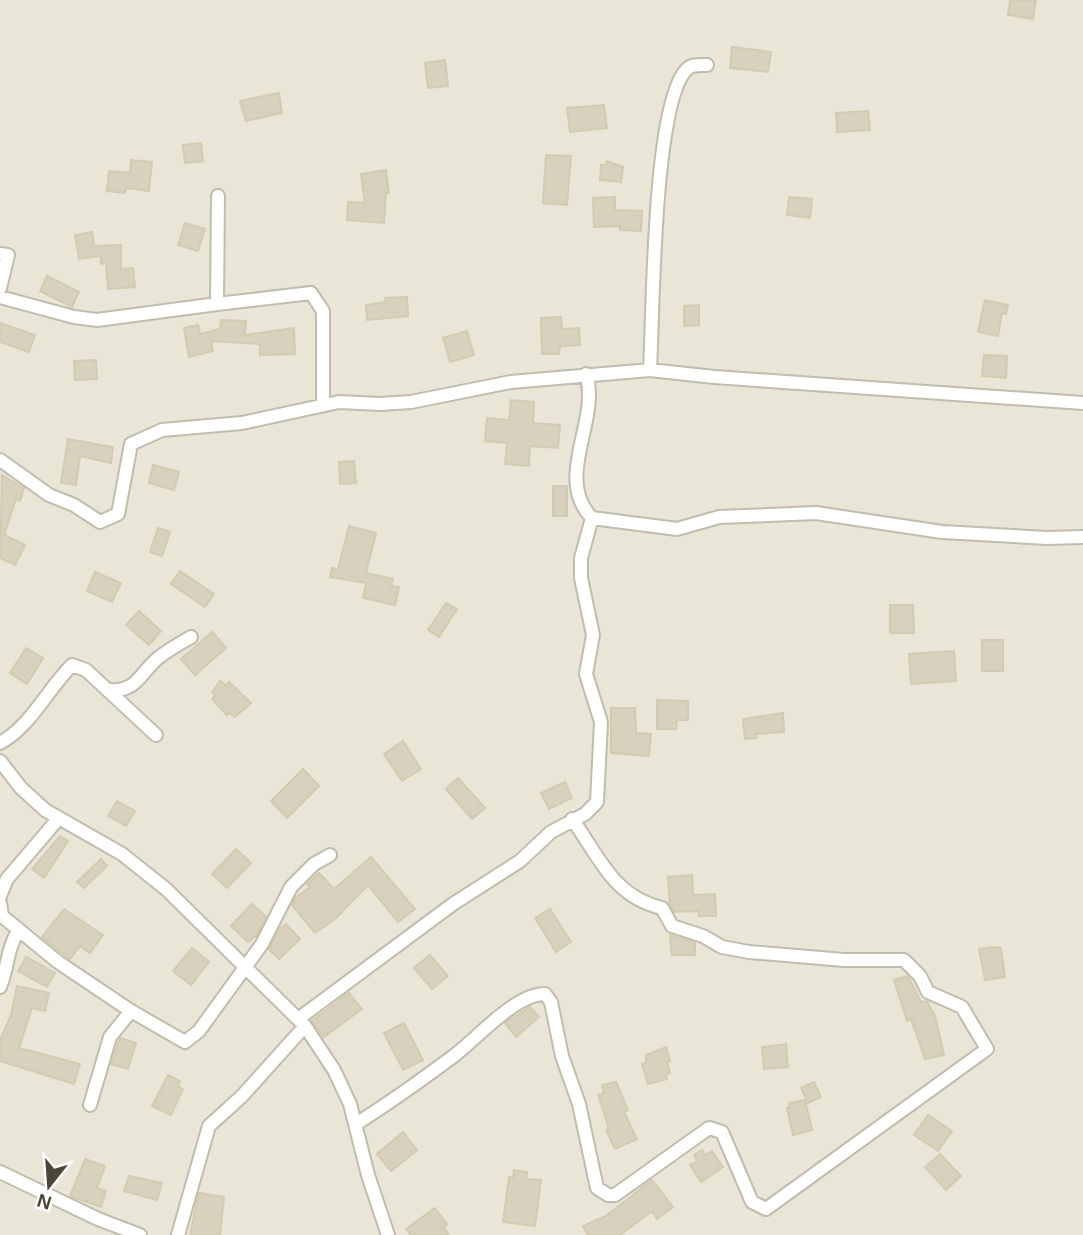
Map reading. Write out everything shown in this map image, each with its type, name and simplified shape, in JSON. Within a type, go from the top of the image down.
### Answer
[{"type":"street","points":[[650,370],[660,184],[672,99],[688,67],[706,65]]},
{"type":"street","points":[[217,304],[218,196]]},
{"type":"street","points":[[0,254],[9,255],[0,288]]},
{"type":"street","points":[[0,297],[74,317],[97,320],[311,293],[323,311],[323,405]]},
{"type":"street","points":[[0,460],[50,495],[74,505],[100,522],[118,514],[131,444],[162,430],[242,423],[323,405],[357,401],[380,404],[411,402],[511,382],[650,370],[714,377],[1083,403]]},
{"type":"street","points":[[586,374],[590,399],[576,483],[577,496],[592,518],[677,528],[691,527],[719,517],[816,513],[942,531],[1083,537]]},
{"type":"street","points":[[178,1235],[209,1126],[242,1096],[302,1023],[453,904],[520,861],[551,832],[585,814],[597,802],[601,722],[586,674],[593,635],[581,578],[581,558],[592,518]]},
{"type":"street","points":[[110,690],[130,688],[143,678],[155,661],[191,638]]},
{"type":"street","points":[[0,743],[31,717],[51,687],[72,665],[86,670],[110,690],[156,735]]},
{"type":"street","points":[[0,761],[21,788],[58,819],[144,870],[302,1023],[334,1070],[356,1124],[368,1175],[388,1235]]},
{"type":"street","points":[[0,896],[7,879],[58,819]]},
{"type":"street","points":[[356,1124],[455,1055],[503,1014],[536,994],[545,994],[551,1002],[562,1056],[579,1104],[597,1188],[603,1193],[615,1195],[709,1128],[722,1132],[752,1202],[766,1209],[987,1049],[962,1007],[928,992],[920,976],[904,960],[844,960],[749,952],[722,947],[703,936],[672,926],[662,908],[634,900],[622,890],[572,819]]},
{"type":"street","points":[[1,911],[19,930],[58,962],[131,1011],[185,1042],[199,1031],[262,944],[291,887],[307,870],[330,855]]},
{"type":"street","points":[[0,987],[8,970],[12,940],[19,930]]},
{"type":"street","points":[[90,1105],[110,1037],[131,1011]]},
{"type":"street","points":[[0,1171],[98,1219],[140,1235]]},
{"type":"shaded area","points":[[0,0],[1083,0],[1083,1235],[0,1235]]},
{"type":"building","points":[[1010,0],[1036,0],[1033,19],[1008,15]]},
{"type":"building","points":[[732,47],[771,52],[768,72],[730,68]]},
{"type":"building","points":[[445,60],[448,86],[428,88],[425,63]]},
{"type":"building","points":[[279,93],[282,113],[246,121],[240,101]]},
{"type":"building","points":[[604,105],[607,128],[570,132],[567,108]]},
{"type":"building","points":[[868,111],[870,130],[837,132],[836,113]]},
{"type":"building","points":[[201,143],[203,161],[185,163],[183,145]]},
{"type":"building","points":[[546,155],[571,156],[567,205],[543,203]]},
{"type":"building","points":[[131,160],[152,162],[149,191],[126,188],[125,193],[107,191],[109,171],[130,173]]},
{"type":"building","points":[[607,161],[623,167],[621,182],[600,180],[601,165],[606,165]]},
{"type":"building","points":[[386,170],[389,193],[386,193],[384,223],[347,220],[348,202],[365,203],[361,174]]},
{"type":"building","points":[[615,197],[615,210],[642,211],[641,231],[620,230],[620,226],[594,227],[593,198]]},
{"type":"building","points":[[789,197],[812,199],[810,218],[787,215]]},
{"type":"building","points":[[185,223],[205,229],[198,251],[178,245]]},
{"type":"building","points":[[92,232],[94,246],[121,245],[121,269],[133,268],[135,287],[108,289],[106,263],[101,264],[101,256],[79,259],[75,235]]},
{"type":"building","points":[[47,276],[79,292],[72,307],[40,291]]},
{"type":"building","points":[[407,297],[408,316],[367,320],[366,305],[386,302],[385,298]]},
{"type":"building","points":[[985,300],[1008,305],[1006,314],[1002,313],[998,336],[978,332]]},
{"type":"building","points":[[699,305],[699,325],[684,326],[684,306]]},
{"type":"building","points":[[561,317],[562,329],[579,328],[580,345],[560,346],[559,354],[542,354],[541,318]]},
{"type":"building","points":[[221,320],[246,321],[245,335],[294,328],[295,354],[260,355],[260,344],[211,341],[213,351],[189,357],[184,328],[198,325],[200,334],[220,329]]},
{"type":"building","points":[[0,323],[35,335],[29,352],[0,342]]},
{"type":"building","points":[[467,331],[474,355],[450,362],[443,338]]},
{"type":"building","points":[[984,355],[1007,356],[1006,378],[982,376]]},
{"type":"building","points":[[96,360],[97,379],[75,380],[74,361]]},
{"type":"building","points":[[511,400],[534,402],[533,423],[560,425],[558,448],[530,446],[529,466],[505,464],[507,443],[485,441],[487,418],[509,420]]},
{"type":"building","points":[[68,439],[113,447],[111,463],[80,456],[76,485],[61,483]]},
{"type":"building","points":[[354,461],[356,483],[340,484],[339,462]]},
{"type":"building","points":[[153,465],[179,472],[174,490],[149,483]]},
{"type":"building","points":[[2,475],[24,488],[20,501],[16,499],[4,535],[25,545],[15,565],[0,558]]},
{"type":"building","points":[[553,486],[567,486],[567,516],[553,516]]},
{"type":"building","points":[[349,526],[376,533],[366,573],[393,579],[391,586],[399,587],[395,605],[363,598],[366,583],[330,577],[332,568],[338,569]]},
{"type":"building","points":[[158,528],[170,532],[162,556],[150,552]]},
{"type":"building","points":[[180,571],[214,594],[205,607],[171,584]]},
{"type":"building","points":[[95,572],[121,583],[112,602],[87,591]]},
{"type":"building","points":[[446,603],[457,609],[439,637],[428,630]]},
{"type":"building","points":[[890,605],[913,605],[914,633],[890,633]]},
{"type":"building","points":[[139,611],[161,631],[149,645],[126,625]]},
{"type":"building","points":[[212,632],[226,648],[195,675],[181,659]]},
{"type":"building","points":[[982,640],[1003,640],[1003,671],[982,671]]},
{"type":"building","points":[[26,648],[43,658],[27,684],[10,673]]},
{"type":"building","points":[[954,651],[956,681],[911,684],[909,654]]},
{"type":"building","points":[[220,681],[226,685],[229,682],[251,703],[235,717],[229,713],[227,715],[212,699],[216,695],[212,692]]},
{"type":"building","points":[[657,700],[688,701],[688,720],[677,720],[676,729],[657,729]]},
{"type":"building","points":[[611,708],[635,708],[636,733],[651,734],[649,756],[611,753]]},
{"type":"building","points":[[783,713],[784,732],[756,734],[756,738],[745,739],[743,719]]},
{"type":"building","points":[[403,741],[421,769],[402,781],[384,754]]},
{"type":"building","points":[[303,769],[319,786],[287,818],[271,801]]},
{"type":"building","points":[[458,778],[485,808],[472,819],[446,789]]},
{"type":"building","points":[[565,782],[572,798],[549,809],[541,793]]},
{"type":"building","points":[[117,801],[135,811],[126,826],[108,816]]},
{"type":"building","points":[[60,836],[68,841],[44,878],[32,869]]},
{"type":"building","points":[[236,849],[251,863],[227,888],[212,874]]},
{"type":"building","points":[[371,857],[415,909],[398,922],[368,885],[335,919],[315,933],[292,905],[295,898],[310,887],[307,884],[319,873],[334,889]]},
{"type":"building","points":[[101,859],[107,866],[84,888],[77,882]]},
{"type":"building","points":[[692,875],[693,895],[715,894],[716,916],[699,916],[699,911],[674,912],[670,905],[668,877]]},
{"type":"building","points":[[252,904],[266,917],[257,935],[248,942],[231,926]]},
{"type":"building","points":[[64,909],[103,935],[90,953],[80,946],[70,959],[42,937]]},
{"type":"building","points":[[550,909],[571,942],[556,952],[535,918]]},
{"type":"building","points":[[286,924],[300,939],[279,959],[269,949],[279,929]]},
{"type":"building","points":[[670,935],[695,943],[695,955],[672,955]]},
{"type":"building","points":[[192,948],[209,962],[191,985],[173,971]]},
{"type":"building","points":[[1001,948],[1005,977],[985,980],[979,949]]},
{"type":"building","points":[[430,955],[448,976],[432,989],[414,968]]},
{"type":"building","points":[[26,957],[55,973],[47,987],[18,971]]},
{"type":"building","points":[[908,976],[921,1002],[927,1001],[935,1016],[944,1055],[925,1059],[911,1019],[907,1021],[894,980]]},
{"type":"building","points":[[17,986],[49,993],[45,1011],[32,1008],[19,1048],[80,1064],[74,1084],[0,1061],[0,1040],[11,1015]]},
{"type":"building","points":[[349,993],[362,1009],[324,1037],[312,1021]]},
{"type":"building","points":[[530,1007],[539,1017],[516,1037],[505,1023]]},
{"type":"building","points":[[404,1023],[423,1060],[403,1070],[384,1033]]},
{"type":"building","points":[[120,1038],[136,1043],[128,1069],[111,1064]]},
{"type":"building","points":[[786,1044],[788,1067],[764,1069],[762,1047]]},
{"type":"building","points":[[666,1047],[670,1073],[666,1074],[667,1079],[648,1084],[642,1064],[646,1062],[646,1055]]},
{"type":"building","points":[[168,1075],[180,1081],[178,1086],[183,1089],[171,1115],[152,1106]]},
{"type":"building","points":[[616,1082],[628,1110],[624,1112],[637,1139],[615,1149],[606,1130],[609,1129],[598,1095],[604,1093],[602,1085]]},
{"type":"building","points":[[814,1082],[821,1097],[808,1103],[801,1088]]},
{"type":"building","points":[[805,1100],[812,1130],[793,1135],[787,1108],[790,1108],[789,1103]]},
{"type":"building","points":[[928,1115],[952,1131],[938,1151],[914,1135]]},
{"type":"building","points":[[403,1132],[417,1150],[391,1171],[377,1154]]},
{"type":"building","points":[[702,1150],[705,1155],[712,1151],[723,1167],[701,1182],[690,1165],[697,1161],[694,1155]]},
{"type":"building","points":[[940,1154],[961,1176],[946,1190],[925,1167]]},
{"type":"building","points":[[85,1159],[105,1166],[97,1188],[106,1191],[101,1207],[70,1196]]},
{"type":"building","points":[[514,1170],[527,1172],[526,1179],[541,1180],[535,1226],[503,1222],[509,1177],[513,1178]]},
{"type":"building","points":[[129,1176],[162,1183],[157,1200],[124,1191]]},
{"type":"building","points":[[652,1180],[673,1207],[657,1219],[652,1211],[620,1235],[588,1235],[583,1226],[606,1216]]},
{"type":"building","points":[[199,1193],[224,1197],[220,1235],[190,1235]]},
{"type":"building","points":[[435,1208],[447,1224],[444,1227],[449,1235],[411,1235],[406,1229]]}]
